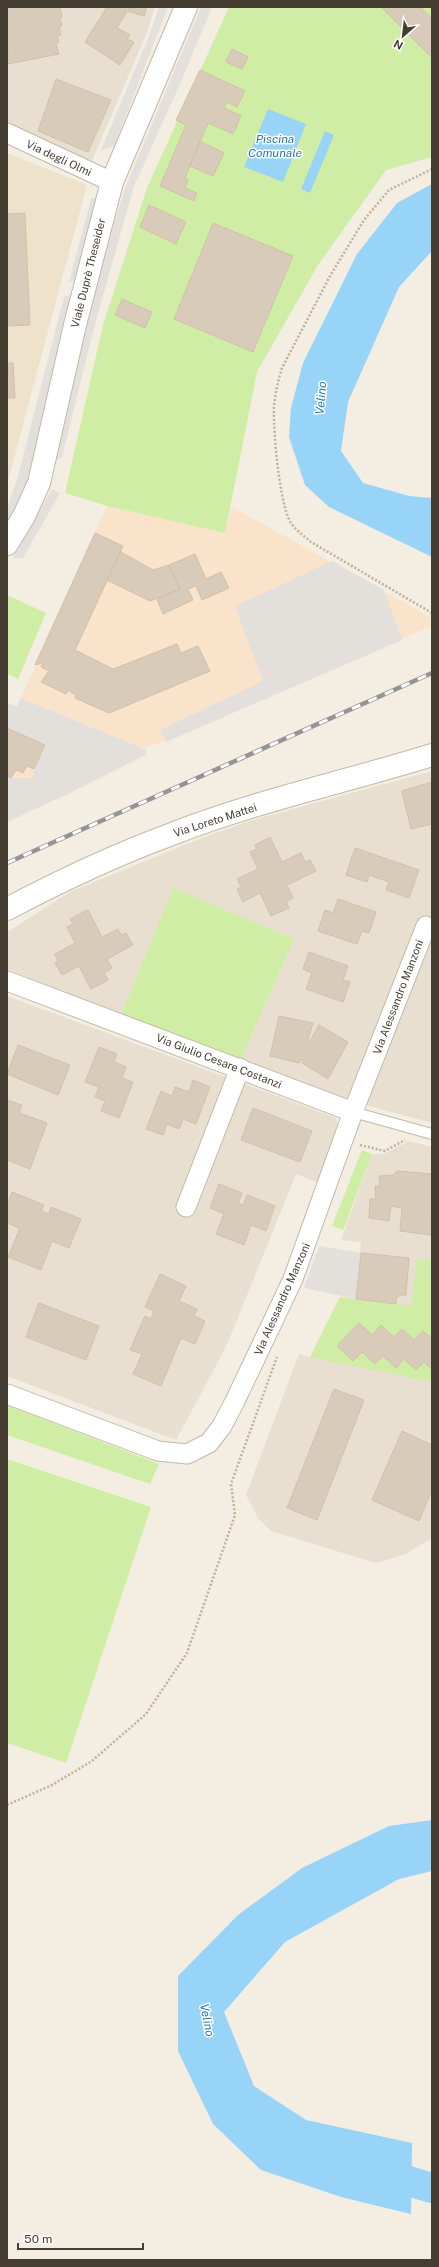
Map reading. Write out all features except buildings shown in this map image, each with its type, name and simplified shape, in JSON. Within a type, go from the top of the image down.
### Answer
[{"type":"street","name":"Viale Duprè Theseider","points":[[7,544],[24,516],[39,483],[75,325],[112,182],[186,7]]},
{"type":"street","name":"Via degli Olmi","points":[[7,133],[112,182]]},
{"type":"street","name":"Via Loreto Mattei","points":[[7,909],[62,879],[172,834],[261,804],[432,755]]},
{"type":"street","points":[[7,894],[25,883],[62,879]]},
{"type":"street","name":"Via Alessandro Manzoni","points":[[7,1394],[158,1451],[187,1454],[209,1443],[222,1426],[235,1401],[293,1279],[354,1112],[426,926]]},
{"type":"street","name":"Via Giulio Cesare Costanzi","points":[[7,981],[354,1112]]},
{"type":"street","points":[[186,1207],[240,1068]]},
{"type":"lane","name":"Via Giulio Cesare Costanzi","points":[[354,1112],[428,1133]]},
{"type":"path","points":[[432,169],[389,190],[364,220],[330,276],[282,368],[277,384],[274,408],[279,472],[288,517],[295,529],[311,542],[432,613]]},
{"type":"path","points":[[356,1144],[385,1151],[428,1133]]},
{"type":"path","points":[[7,1805],[52,1785],[92,1761],[146,1714],[187,1653],[235,1514],[231,1484],[280,1350]]},
{"type":"shaded area","points":[[7,7],[155,7],[146,35],[91,163],[7,123]]},
{"type":"shaded area","points":[[159,7],[168,7],[114,146],[101,150],[149,36]]},
{"type":"shaded area","points":[[201,7],[212,7],[181,82],[134,186],[94,328],[62,457],[51,463],[111,231],[126,186]]},
{"type":"shaded area","points":[[7,153],[87,185],[8,481],[7,481]]},
{"type":"shaded area","points":[[102,195],[81,279],[69,282],[91,199]]},
{"type":"shaded area","points":[[76,293],[29,480],[7,527],[7,507],[17,480],[64,297]]},
{"type":"shaded area","points":[[52,489],[60,493],[23,558],[13,558]]},
{"type":"shaded area","points":[[107,506],[225,533],[232,507],[432,618],[432,626],[144,749],[147,754],[68,794],[7,822],[7,703],[17,707]]},
{"type":"shaded area","points":[[332,561],[384,590],[402,640],[166,742],[160,730],[263,681],[235,606]]},
{"type":"shaded area","points":[[20,698],[144,749],[147,754],[68,794],[7,822],[7,776],[11,778],[34,778],[34,769],[45,745],[7,728],[7,703],[17,707]]},
{"type":"shaded area","points":[[432,771],[432,1123],[340,1098],[241,1059],[294,939],[173,889],[121,1015],[7,969],[7,932],[70,892],[189,843],[249,821]]},
{"type":"shaded area","points":[[7,996],[336,1118],[338,1127],[317,1182],[296,1174],[226,1347],[176,1440],[7,1376]]},
{"type":"shaded area","points":[[409,1141],[432,1147],[432,1538],[406,1554],[376,1563],[271,1531],[258,1518],[246,1495],[299,1354],[310,1357],[340,1297],[356,1299],[361,1242],[341,1240],[372,1154],[384,1154]]},
{"type":"shaded area","points":[[319,1246],[361,1253],[356,1299],[304,1288]]},
{"type":"green space","points":[[229,7],[432,7],[432,157],[386,170],[318,265],[257,372],[225,533],[107,506],[65,493],[103,325],[147,188]]},
{"type":"green space","points":[[9,596],[46,613],[18,679],[7,674],[7,599]]},
{"type":"green space","points":[[173,888],[294,939],[241,1059],[121,1015]]},
{"type":"green space","points":[[362,1150],[372,1154],[343,1230],[332,1226]]},
{"type":"green space","points":[[417,1259],[432,1260],[432,1382],[310,1357],[340,1297],[411,1306]]},
{"type":"green space","points":[[7,1405],[159,1464],[150,1484],[7,1435]]},
{"type":"green space","points":[[7,1459],[151,1507],[66,1763],[7,1743]]},
{"type":"water","name":"Piscina Comunale","points":[[268,109],[306,124],[283,182],[244,167]]},
{"type":"water","points":[[325,131],[334,135],[310,193],[301,189]]},
{"type":"water","points":[[432,184],[432,251],[399,287],[348,402],[341,451],[363,483],[409,496],[432,498],[432,557],[329,507],[305,485],[289,437],[291,408],[303,363],[357,254],[397,203]]},
{"type":"water","points":[[432,1820],[432,1871],[399,1879],[285,1942],[224,2012],[254,2086],[306,2120],[412,2143],[411,2214],[341,2197],[261,2170],[213,2124],[178,2051],[178,1976],[238,1915],[302,1868],[389,1826]]},
{"type":"waterway","name":"Velino","points":[[371,2170],[432,2188]]},
{"type":"railway","points":[[7,863],[432,673]]}]
